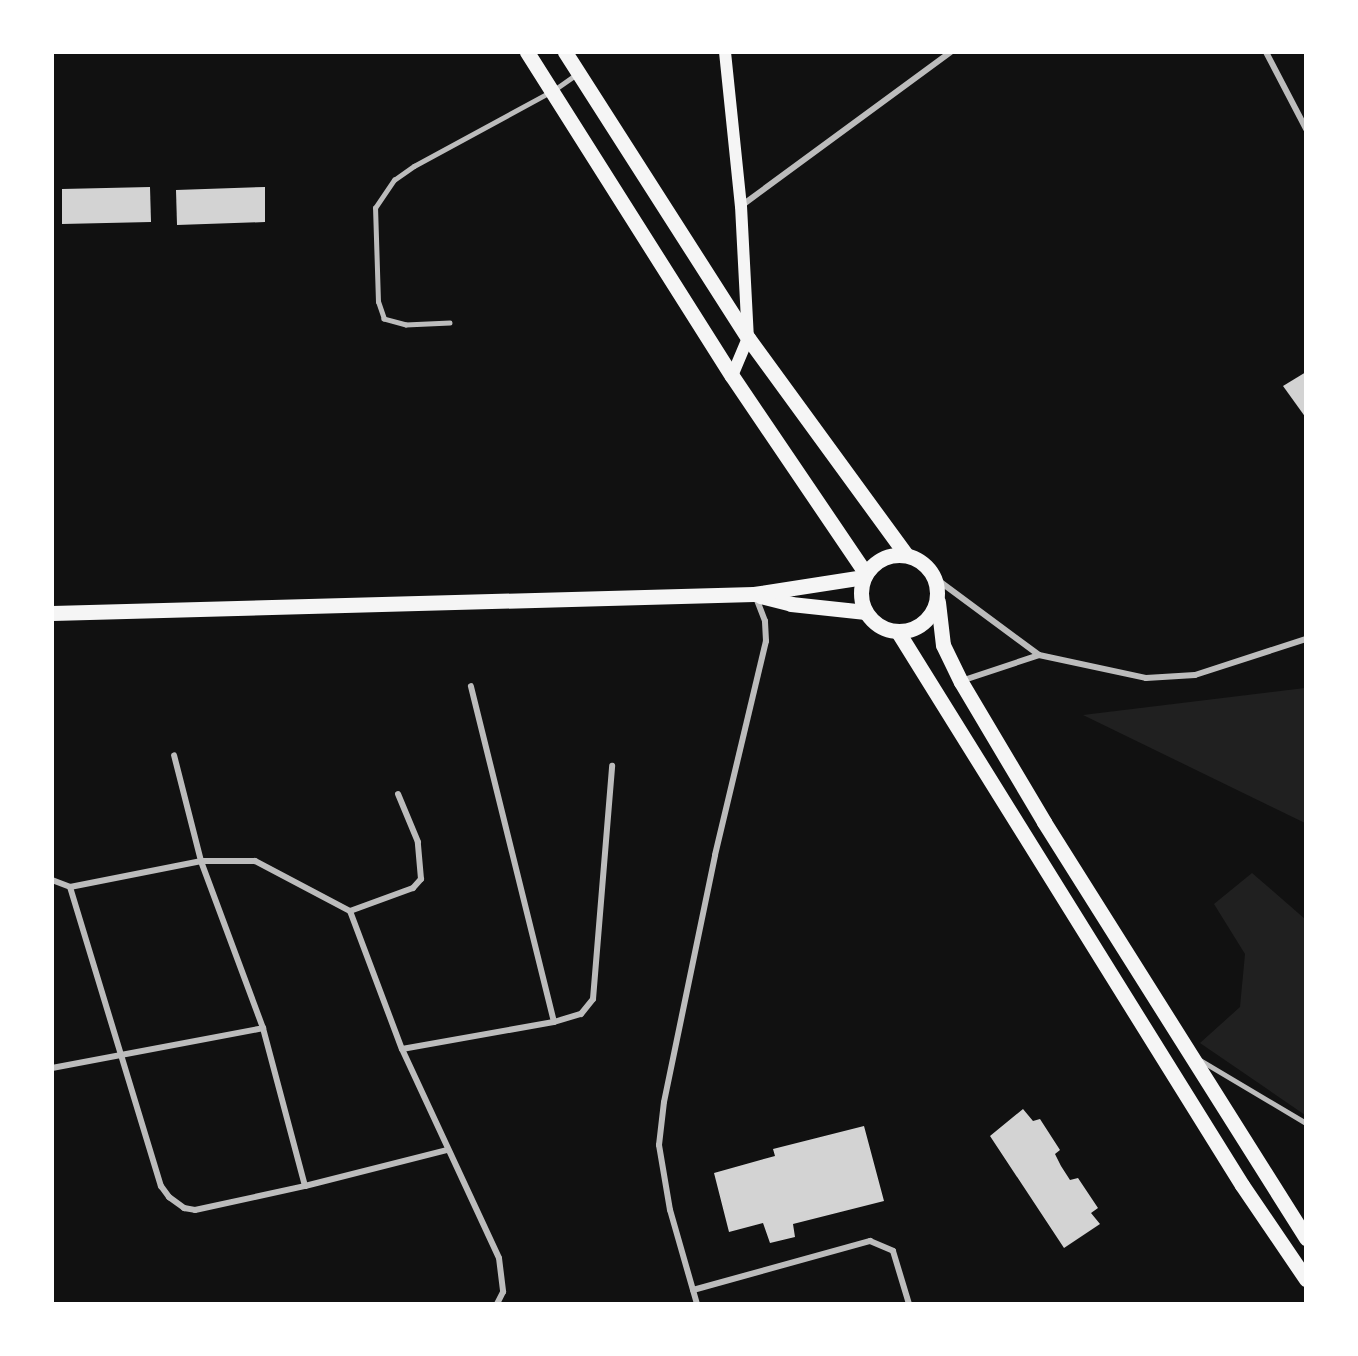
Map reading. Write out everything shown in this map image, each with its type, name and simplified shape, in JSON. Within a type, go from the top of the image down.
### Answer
[{"type":"main road","points":[[527,52],[554,90],[732,376],[865,575],[861,599],[866,612],[879,625],[898,632],[1242,1185],[1305,1279]]},
{"type":"main road","points":[[565,52],[748,338],[906,555]]},
{"type":"main road","points":[[725,52],[741,206],[748,338],[732,376]]},
{"type":"main road","points":[[52,614],[754,594],[865,575],[883,558],[906,555],[919,559],[935,578],[943,645],[961,681],[1044,822],[1305,1238]]},
{"type":"main road","points":[[754,594],[791,604],[866,612]]},
{"type":"main road","points":[[898,632],[921,624],[938,602]]},
{"type":"street","points":[[741,206],[951,52]]},
{"type":"street","points":[[1266,52],[1305,129]]},
{"type":"street","points":[[935,578],[1040,655],[1156,678],[1195,675],[1305,639]]},
{"type":"street","points":[[697,1304],[670,1210],[659,1145],[664,1102],[713,866],[766,641],[765,621],[754,594]]},
{"type":"street","points":[[961,681],[1040,655]]},
{"type":"street","points":[[471,686],[554,1022]]},
{"type":"street","points":[[174,755],[201,861],[263,1029],[305,1186]]},
{"type":"street","points":[[402,1049],[554,1022],[581,1014],[593,999],[612,766]]},
{"type":"street","points":[[350,911],[413,888],[421,879],[418,842],[398,794]]},
{"type":"street","points":[[52,880],[70,887],[201,861],[255,861],[350,911],[402,1049],[499,1258],[502,1292],[497,1304]]},
{"type":"street","points":[[70,887],[161,1186],[176,1204],[195,1210],[305,1186],[447,1150]]},
{"type":"street","points":[[52,1068],[122,1058],[263,1029]]},
{"type":"street","points":[[693,1290],[870,1241],[893,1251],[909,1304]]},
{"type":"lane","points":[[450,323],[406,325],[384,319],[378,302],[375,208],[394,180],[414,166],[554,90],[578,72]]},
{"type":"lane","points":[[1191,1054],[1305,1123]]},
{"type":"shaded area","points":[[1305,688],[1305,823],[1083,715]]},
{"type":"shaded area","points":[[1252,873],[1305,919],[1305,1115],[1200,1043],[1240,1007],[1245,954],[1214,904]]},
{"type":"building","points":[[150,187],[151,222],[62,224],[62,189]]},
{"type":"building","points":[[265,187],[265,222],[177,225],[176,190]]},
{"type":"building","points":[[1306,372],[1306,418],[1283,386]]},
{"type":"building","points":[[1023,1109],[1033,1121],[1040,1119],[1060,1150],[1055,1154],[1070,1180],[1078,1178],[1098,1208],[1091,1213],[1100,1224],[1064,1248],[990,1136]]},
{"type":"building","points":[[864,1126],[884,1201],[793,1224],[795,1237],[770,1243],[763,1223],[729,1232],[714,1173],[775,1156],[773,1149]]}]
